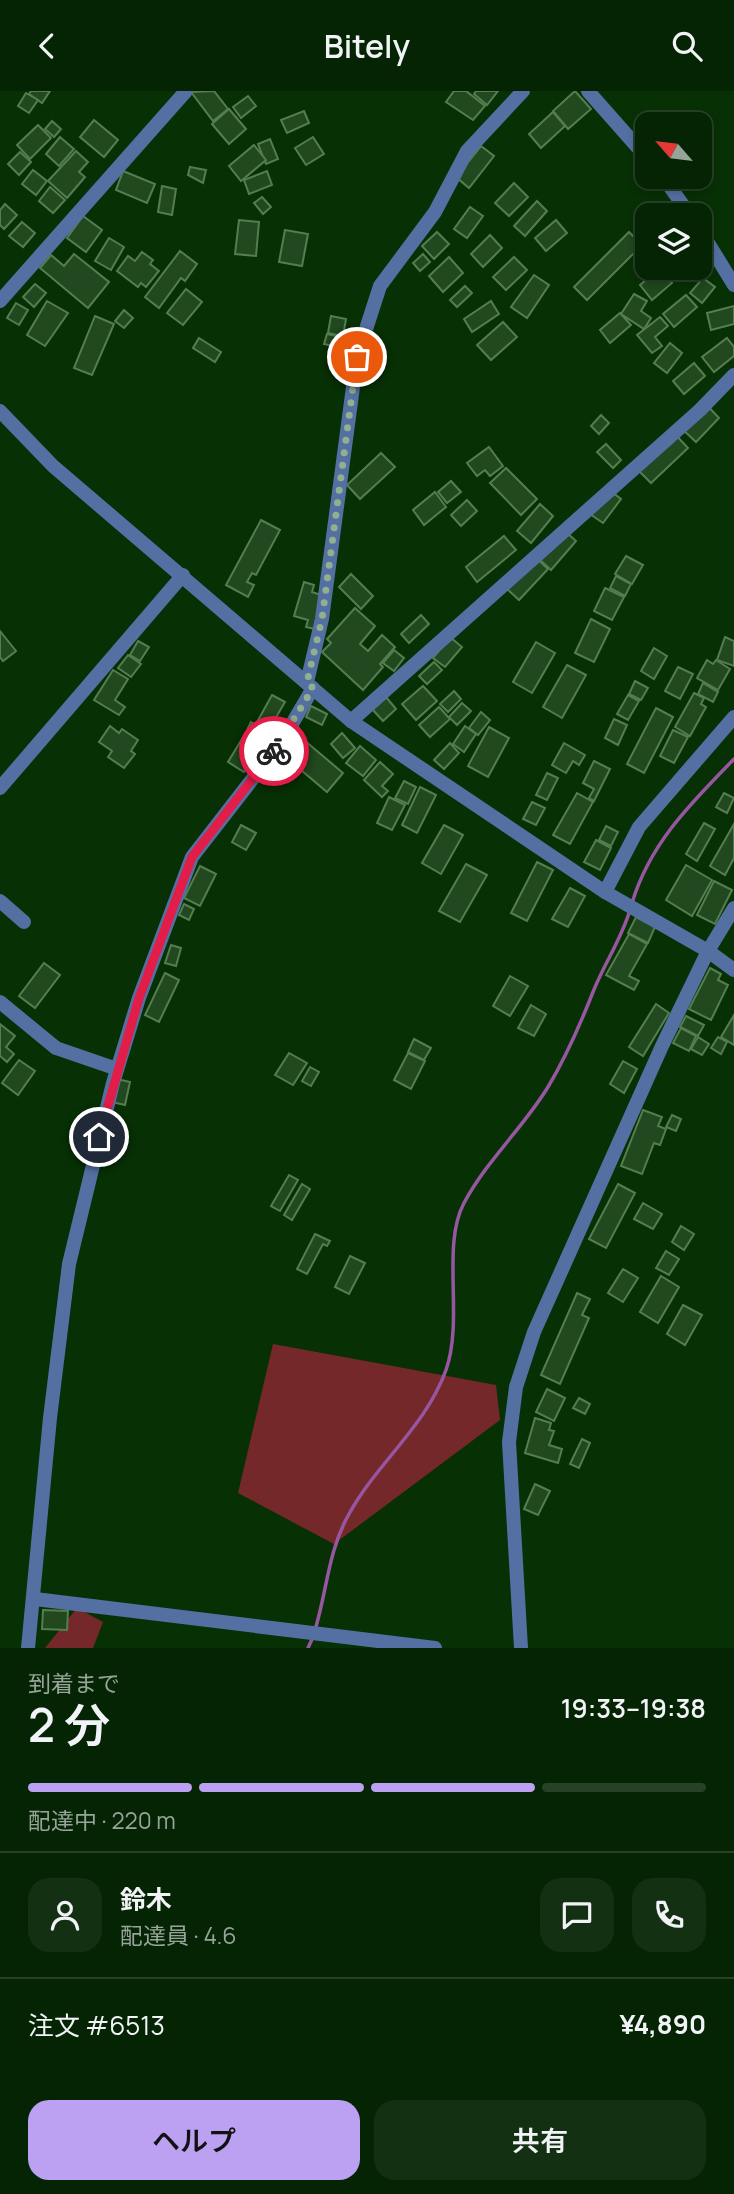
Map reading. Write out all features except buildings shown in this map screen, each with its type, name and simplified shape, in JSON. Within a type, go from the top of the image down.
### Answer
[{"type":"street","points":[[0,301],[186,91]]},
{"type":"street","points":[[28,1648],[35,1599],[50,1418],[69,1264],[117,1069],[139,998],[192,857],[282,741],[310,685],[322,619],[357,357],[380,286],[435,212],[467,151],[523,91]]},
{"type":"street","points":[[588,91],[635,144]]},
{"type":"street","points":[[712,249],[734,285]]},
{"type":"street","points":[[351,721],[700,410],[734,375]]},
{"type":"street","points":[[0,411],[53,466],[351,721],[605,892],[708,951],[734,970]]},
{"type":"street","points":[[0,788],[183,575]]},
{"type":"street","points":[[605,892],[639,827],[734,717]]},
{"type":"street","points":[[0,901],[24,922]]},
{"type":"street","points":[[521,1648],[509,1442],[516,1387],[534,1332],[662,1046],[708,951],[734,908]]},
{"type":"street","points":[[0,1002],[56,1048],[117,1069]]},
{"type":"street","points":[[35,1599],[435,1648]]},
{"type":"shaded area","points":[[273,1344],[496,1385],[500,1420],[334,1544],[238,1493]]},
{"type":"shaded area","points":[[77,1608],[103,1622],[93,1648],[45,1648]]},
{"type":"waterway","points":[[632,903],[649,861],[661,843],[688,808],[734,759]]},
{"type":"waterway","points":[[315,1630],[332,1557],[349,1514],[360,1495],[414,1427],[446,1370],[453,1328],[454,1240],[457,1220],[464,1203],[555,1076],[630,910]]},
{"type":"waterway","points":[[308,1648],[313,1637]]},
{"type":"way so far","points":[[274,751],[313,688],[307,682],[322,619],[357,357]]},
{"type":"route","points":[[99,1137],[139,998],[192,857],[274,751]]}]
